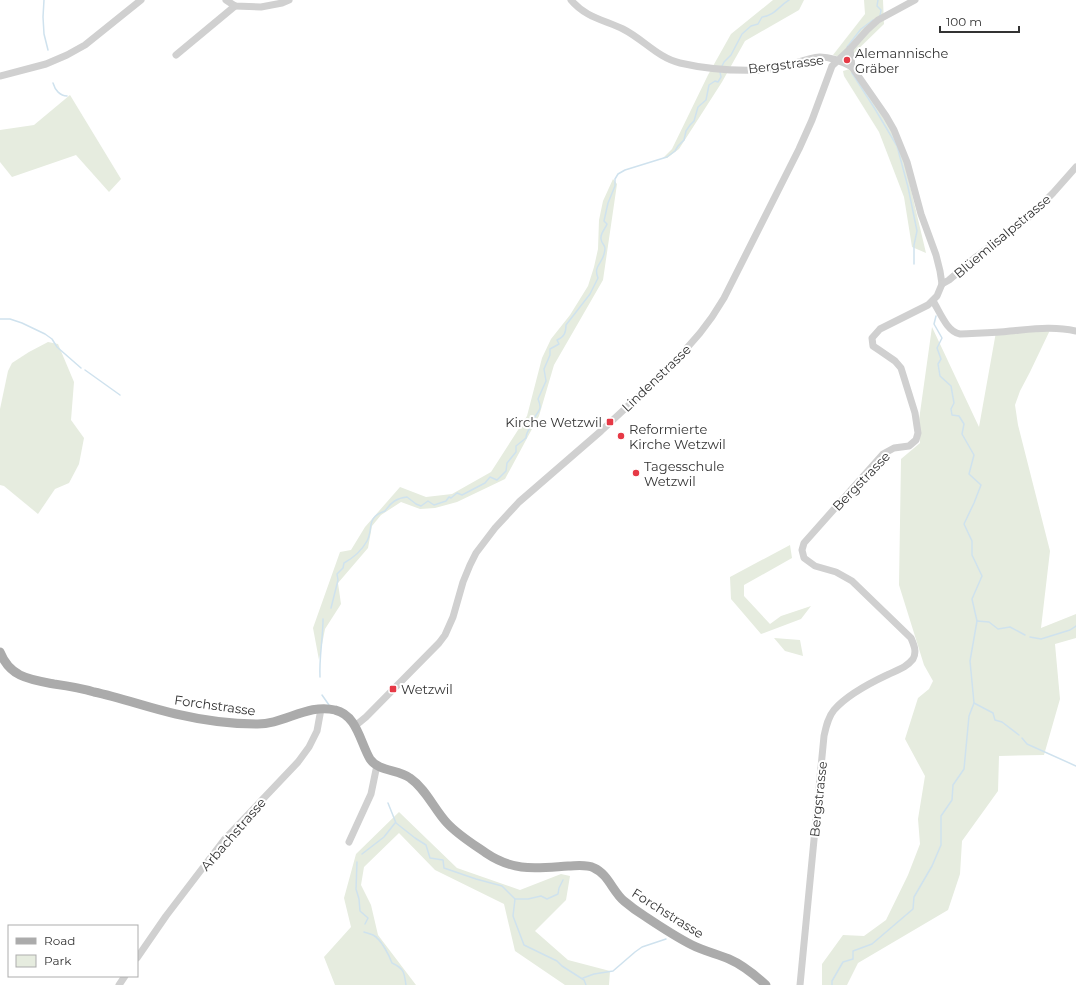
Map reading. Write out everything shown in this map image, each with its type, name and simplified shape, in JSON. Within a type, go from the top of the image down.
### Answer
[{"type":"main road","name":"Forchstrasse","points":[[0,652],[8,666],[18,674],[25,677],[94,692],[166,712],[196,718],[238,723],[265,724],[305,711],[321,709],[332,709],[338,711],[346,716],[355,726],[370,758],[377,766],[409,776],[422,789],[438,812],[451,827],[494,858],[519,867],[537,868],[584,866],[594,868],[602,874],[622,900],[641,913],[688,943],[730,959],[757,977],[766,985]]},
{"type":"street","points":[[0,76],[46,64],[85,45],[142,0]]},
{"type":"street","points":[[226,0],[235,6],[261,7],[282,3],[289,0]]},
{"type":"street","name":"Bergstrasse","points":[[571,0],[577,7],[592,17],[624,30],[665,58],[679,63],[726,70],[761,70],[782,67],[821,57],[837,60],[852,67]]},
{"type":"street","name":"Lindenstrasse","points":[[355,726],[366,717],[440,643],[453,617],[463,582],[476,553],[505,516],[672,365],[708,323],[724,298],[799,149],[812,120],[832,66],[878,20],[915,0]]},
{"type":"street","points":[[176,55],[235,6]]},
{"type":"street","points":[[850,49],[852,67],[894,130],[907,162],[921,214],[936,255],[940,272],[942,284],[933,301],[946,324],[952,331],[960,334],[1051,328],[1076,331]]},
{"type":"street","name":"Blüemlisalpstrasse","points":[[942,284],[1029,217],[1076,168]]},
{"type":"street","name":"Bergstrasse","points":[[800,985],[824,736],[828,720],[833,710],[849,697],[867,685],[888,674],[904,668],[914,658],[915,649],[911,638],[852,582],[836,572],[815,566],[804,558],[802,550],[804,543],[883,454],[894,448],[909,446],[916,440],[918,433],[916,413],[901,368],[895,361],[873,346],[872,338],[880,329],[933,301]]},
{"type":"street","name":"Arbachstrasse","points":[[138,957],[166,916],[224,840],[298,762],[309,747],[317,731],[321,709]]},
{"type":"street","points":[[349,842],[370,796],[377,766]]},
{"type":"green space","points":[[773,0],[804,0],[799,10],[745,41],[722,82],[679,149],[667,158],[663,158],[672,149],[708,75],[731,34]]},
{"type":"green space","points":[[864,0],[883,0],[884,24],[848,59],[833,55],[865,14]]},
{"type":"green space","points":[[853,68],[886,116],[903,156],[926,253],[912,247],[904,197],[879,132],[844,76],[843,71]]},
{"type":"green space","points":[[70,95],[121,179],[109,192],[76,155],[12,177],[0,162],[0,130],[34,125]]},
{"type":"green space","points":[[613,179],[617,184],[603,280],[554,365],[539,416],[505,479],[457,502],[435,508],[420,509],[401,502],[381,515],[372,526],[368,548],[338,583],[341,604],[325,629],[319,660],[313,628],[340,552],[351,550],[365,527],[400,487],[426,497],[452,494],[491,472],[527,416],[542,358],[551,339],[570,315],[588,286],[598,249],[599,220],[603,201]]},
{"type":"green space","points":[[932,327],[979,427],[996,332],[1051,328],[1020,391],[1015,405],[1018,425],[1050,551],[1041,628],[1076,614],[1076,638],[1055,644],[1060,699],[1044,755],[999,756],[998,791],[962,841],[960,874],[948,910],[858,963],[847,985],[822,985],[822,964],[843,935],[864,936],[886,920],[908,875],[920,844],[918,819],[925,776],[905,739],[918,698],[929,689],[933,681],[924,665],[899,585],[901,459],[920,443],[919,420]]},
{"type":"green space","points":[[48,342],[58,344],[74,382],[71,420],[84,438],[79,464],[69,483],[55,489],[38,514],[4,486],[0,485],[0,409],[8,371],[12,363]]},
{"type":"green space","points":[[790,545],[792,558],[744,585],[744,596],[770,624],[781,616],[811,606],[801,619],[761,634],[731,599],[730,577]]},
{"type":"green space","points":[[774,638],[800,640],[803,656],[785,651]]},
{"type":"green space","points":[[399,812],[457,868],[520,890],[561,874],[570,876],[566,900],[535,931],[568,960],[610,971],[609,985],[565,985],[515,951],[504,904],[435,870],[399,833],[364,867],[361,885],[371,905],[378,935],[416,985],[335,985],[324,957],[351,927],[344,898],[356,854]]},
{"type":"waterway","points":[[44,0],[44,34],[48,50]]},
{"type":"waterway","points":[[722,66],[731,55],[742,34],[751,26],[758,24],[762,17],[770,15],[789,0]]},
{"type":"waterway","points":[[878,0],[877,6],[881,10],[880,16]]},
{"type":"waterway","points":[[847,47],[861,29],[873,20]]},
{"type":"waterway","points":[[331,608],[338,580],[337,574],[343,568],[344,563],[357,554],[367,541],[372,520],[385,511],[397,499],[407,497],[421,506],[428,501],[434,505],[446,501],[449,497],[451,498],[457,493],[462,495],[485,483],[490,477],[497,480],[506,471],[507,463],[516,452],[516,446],[526,438],[533,420],[540,408],[538,399],[546,381],[544,369],[550,355],[550,349],[559,344],[557,340],[564,334],[566,325],[590,294],[598,278],[597,268],[605,251],[601,237],[607,224],[604,221],[608,203],[615,186],[615,179],[618,174],[625,170],[667,157],[675,151],[684,140],[686,131],[694,121],[698,107],[706,100],[709,85],[715,81],[718,82],[721,77],[720,72]]},
{"type":"waterway","points":[[852,73],[897,146],[908,187],[917,231],[914,245],[914,264]]},
{"type":"waterway","points":[[53,83],[58,92],[67,96]]},
{"type":"waterway","points":[[832,985],[832,981],[843,962],[853,959],[853,951],[872,944],[913,909],[914,897],[932,866],[941,845],[941,816],[952,800],[953,785],[964,769],[969,716],[974,703],[970,661],[977,621],[972,599],[982,576],[972,555],[972,541],[964,524],[981,485],[969,474],[974,455],[962,434],[964,424],[959,416],[952,415],[951,409],[954,403],[951,386],[940,376],[938,364],[941,359],[937,348],[942,338],[934,324],[936,316]]},
{"type":"waterway","points":[[0,319],[10,319],[45,334],[52,339],[57,347],[81,368]]},
{"type":"waterway","points":[[85,370],[120,395]]},
{"type":"waterway","points":[[320,677],[323,619]]},
{"type":"waterway","points":[[977,621],[989,622],[998,629],[1010,627],[1025,635]]},
{"type":"waterway","points":[[1030,637],[1041,639],[1070,630],[1076,626]]},
{"type":"waterway","points":[[322,695],[329,705]]},
{"type":"waterway","points":[[974,703],[993,713],[995,720],[1002,722],[1019,735]]},
{"type":"waterway","points":[[1022,738],[1027,744],[1076,766]]},
{"type":"waterway","points":[[388,803],[396,823],[426,845],[430,858],[443,860],[444,868],[502,886],[515,899],[513,916],[524,945],[557,961],[562,966],[584,980],[586,985]]},
{"type":"waterway","points":[[362,854],[384,837],[395,823]]},
{"type":"waterway","points":[[357,862],[356,889],[360,911],[368,918],[365,924]]},
{"type":"waterway","points":[[515,899],[528,899],[541,896],[547,899],[558,894],[563,880]]},
{"type":"waterway","points":[[364,932],[376,937],[387,952],[392,963],[402,969],[406,985]]},
{"type":"waterway","points":[[583,978],[594,974],[613,971],[642,947],[666,939]]},
{"type":"place","name":"Alemannische Gräber","points":[[847,60]]},
{"type":"place","name":"Kirche Wetzwil","points":[[610,422]]},
{"type":"place","name":"Reformierte Kirche Wetzwil","points":[[621,436]]},
{"type":"place","name":"Tagesschule Wetzwil","points":[[636,473]]},
{"type":"place","name":"Wetzwil","points":[[393,689]]}]
